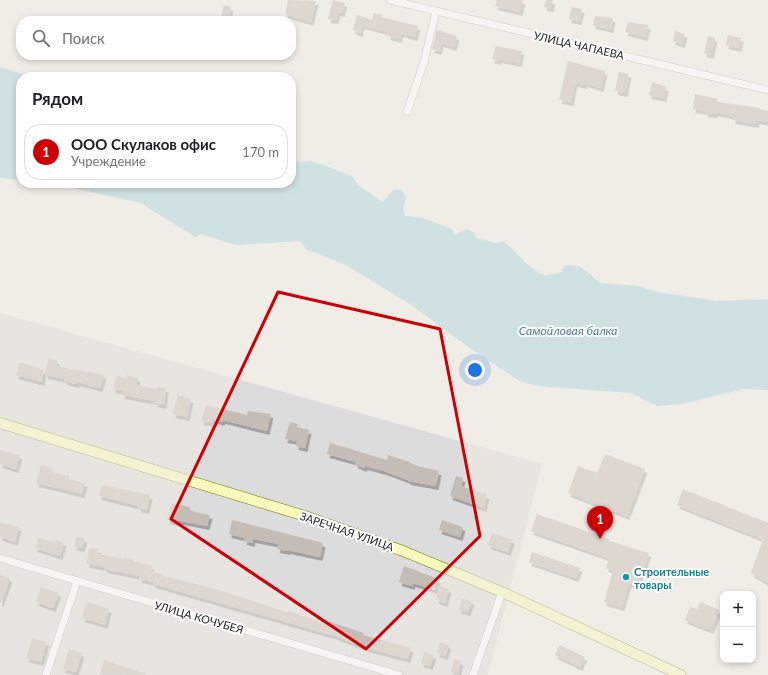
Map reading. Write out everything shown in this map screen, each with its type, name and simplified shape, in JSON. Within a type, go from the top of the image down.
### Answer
[{"type":"main road","name":"ЗАРЕЧНАЯ УЛИЦА","points":[[0,423],[305,516],[403,551],[502,592],[681,675]]},
{"type":"street","name":"УЛИЦА ЧАПАЕВА","points":[[390,0],[413,3],[436,11],[768,90]]},
{"type":"street","points":[[407,112],[424,62],[436,11]]},
{"type":"street","name":"УЛИЦА КОЧУБЕЯ","points":[[0,558],[399,675]]},
{"type":"street","points":[[46,675],[77,581]]},
{"type":"street","points":[[473,675],[502,592]]},
{"type":"highlighted area","points":[[278,292],[440,329],[480,536],[366,649],[171,519]]},
{"type":"shaded area","points":[[0,313],[542,464],[488,675],[0,675]]},
{"type":"water","points":[[0,67],[16,72],[16,180],[0,178]]},
{"type":"water","name":"Самойловая балка","points":[[312,161],[352,176],[358,185],[383,202],[394,189],[402,190],[406,198],[403,208],[405,216],[423,218],[452,229],[454,235],[467,229],[474,233],[477,239],[495,243],[504,242],[538,273],[546,275],[560,273],[566,265],[579,266],[601,283],[638,286],[657,292],[717,301],[768,299],[768,390],[743,389],[682,404],[657,406],[631,393],[546,387],[529,384],[518,380],[467,346],[410,304],[346,265],[306,249],[300,241],[236,245],[201,234],[195,237],[141,203],[73,188],[296,188],[296,162]]},
{"type":"building","points":[[288,0],[316,1],[311,22],[296,17],[296,16],[285,14]]},
{"type":"building","points":[[333,0],[345,3],[342,13],[338,12],[336,20],[328,19]]},
{"type":"building","points":[[497,0],[523,0],[520,12],[495,6]]},
{"type":"building","points":[[546,0],[553,0],[551,8],[544,7]]},
{"type":"building","points":[[224,5],[231,7],[229,16],[222,16]]},
{"type":"building","points":[[572,7],[582,9],[579,21],[569,19]]},
{"type":"building","points":[[374,13],[382,15],[381,17],[418,26],[415,37],[401,33],[399,39],[388,36],[389,32],[362,25],[360,33],[353,30],[357,15],[372,20]]},
{"type":"building","points":[[595,16],[613,18],[611,29],[593,25]]},
{"type":"building","points":[[628,22],[648,25],[645,37],[625,32]]},
{"type":"building","points":[[437,30],[457,36],[454,47],[441,43],[439,51],[432,49]]},
{"type":"building","points":[[675,31],[685,34],[682,44],[673,41]]},
{"type":"building","points":[[728,35],[741,38],[739,48],[726,45]]},
{"type":"building","points":[[708,36],[715,38],[711,55],[704,53]]},
{"type":"building","points":[[496,46],[522,51],[519,63],[492,59]]},
{"type":"building","points":[[568,61],[605,71],[601,88],[585,83],[585,85],[575,83],[571,102],[559,100]]},
{"type":"building","points":[[619,72],[629,74],[625,93],[615,91]]},
{"type":"building","points":[[652,82],[666,87],[664,98],[649,95]]},
{"type":"building","points":[[695,94],[718,99],[717,102],[760,108],[759,109],[768,111],[768,122],[757,120],[756,124],[733,120],[734,116],[715,112],[715,114],[705,113],[706,111],[693,109]]},
{"type":"building","points":[[48,359],[57,360],[56,366],[104,375],[100,388],[77,382],[76,384],[64,381],[65,379],[45,375]]},
{"type":"building","points":[[20,362],[44,370],[42,382],[16,375]]},
{"type":"building","points":[[127,375],[138,378],[136,385],[157,389],[157,387],[166,388],[164,405],[154,403],[155,401],[122,395],[123,391],[113,389],[116,376],[126,378]]},
{"type":"building","points":[[178,395],[191,399],[187,417],[173,414]]},
{"type":"building","points":[[206,405],[247,415],[248,411],[271,414],[267,431],[223,420],[222,422],[212,419],[211,423],[201,421]]},
{"type":"building","points":[[290,422],[298,424],[297,427],[309,430],[305,448],[296,446],[297,441],[285,439]]},
{"type":"building","points":[[330,443],[387,460],[388,455],[421,467],[439,471],[436,486],[408,481],[384,471],[365,466],[364,468],[355,464],[356,462],[327,454]]},
{"type":"building","points":[[0,450],[20,455],[16,469],[0,464]]},
{"type":"building","points":[[605,454],[645,469],[627,516],[568,493],[578,466],[597,473]]},
{"type":"building","points":[[41,465],[52,468],[51,472],[69,476],[69,479],[85,483],[82,494],[36,483]]},
{"type":"building","points":[[456,476],[463,478],[461,486],[487,495],[484,508],[450,496]]},
{"type":"building","points":[[101,485],[150,495],[147,510],[138,508],[139,506],[99,496]]},
{"type":"building","points":[[683,489],[768,523],[768,583],[751,573],[763,539],[677,505]]},
{"type":"building","points":[[171,503],[190,507],[190,511],[210,515],[207,526],[176,520],[175,522],[167,520]]},
{"type":"building","points":[[537,514],[609,539],[609,541],[649,553],[637,585],[629,583],[622,607],[604,602],[613,571],[606,568],[609,558],[531,531]]},
{"type":"building","points":[[232,520],[323,543],[320,557],[277,549],[279,544],[253,539],[252,543],[244,541],[245,538],[229,534]]},
{"type":"building","points":[[442,520],[463,527],[460,537],[439,530]]},
{"type":"building","points":[[0,522],[19,527],[15,542],[0,537]]},
{"type":"building","points":[[492,533],[512,540],[508,552],[488,545]]},
{"type":"building","points":[[76,536],[85,539],[82,548],[74,546]]},
{"type":"building","points":[[38,538],[55,542],[56,540],[64,542],[60,556],[35,548]]},
{"type":"building","points":[[89,548],[99,549],[98,554],[124,559],[133,559],[133,561],[152,566],[151,571],[165,576],[215,589],[320,622],[321,619],[364,633],[363,635],[411,648],[408,659],[366,648],[335,636],[153,584],[153,582],[139,579],[140,576],[87,564]]},
{"type":"building","points":[[532,552],[580,568],[576,578],[529,562]]},
{"type":"building","points":[[404,566],[438,579],[435,590],[413,583],[412,586],[399,582]]},
{"type":"building","points":[[0,575],[10,578],[1,603],[0,603]]},
{"type":"building","points":[[439,586],[449,589],[445,603],[436,600]]},
{"type":"building","points":[[41,587],[59,593],[53,608],[36,602]]},
{"type":"building","points":[[462,599],[472,601],[468,612],[459,610]]},
{"type":"building","points":[[87,602],[109,609],[105,625],[82,618]]},
{"type":"building","points":[[700,602],[719,610],[711,630],[685,620],[690,607],[697,609]]},
{"type":"building","points":[[32,638],[47,642],[41,662],[26,658]]},
{"type":"building","points":[[440,642],[449,645],[445,656],[437,653]]},
{"type":"building","points":[[560,645],[585,657],[580,667],[555,655]]},
{"type":"building","points":[[69,649],[82,653],[76,672],[63,669]]},
{"type":"building","points":[[424,652],[434,655],[430,666],[421,663]]},
{"type":"building","points":[[454,659],[461,661],[458,674],[451,672]]},
{"type":"building","points":[[104,660],[146,674],[146,675],[100,674]]},
{"type":"place","name":"ООО Скулаков офис","points":[[600,539]]},
{"type":"place","name":"Строительные товары","points":[[626,577]]}]
